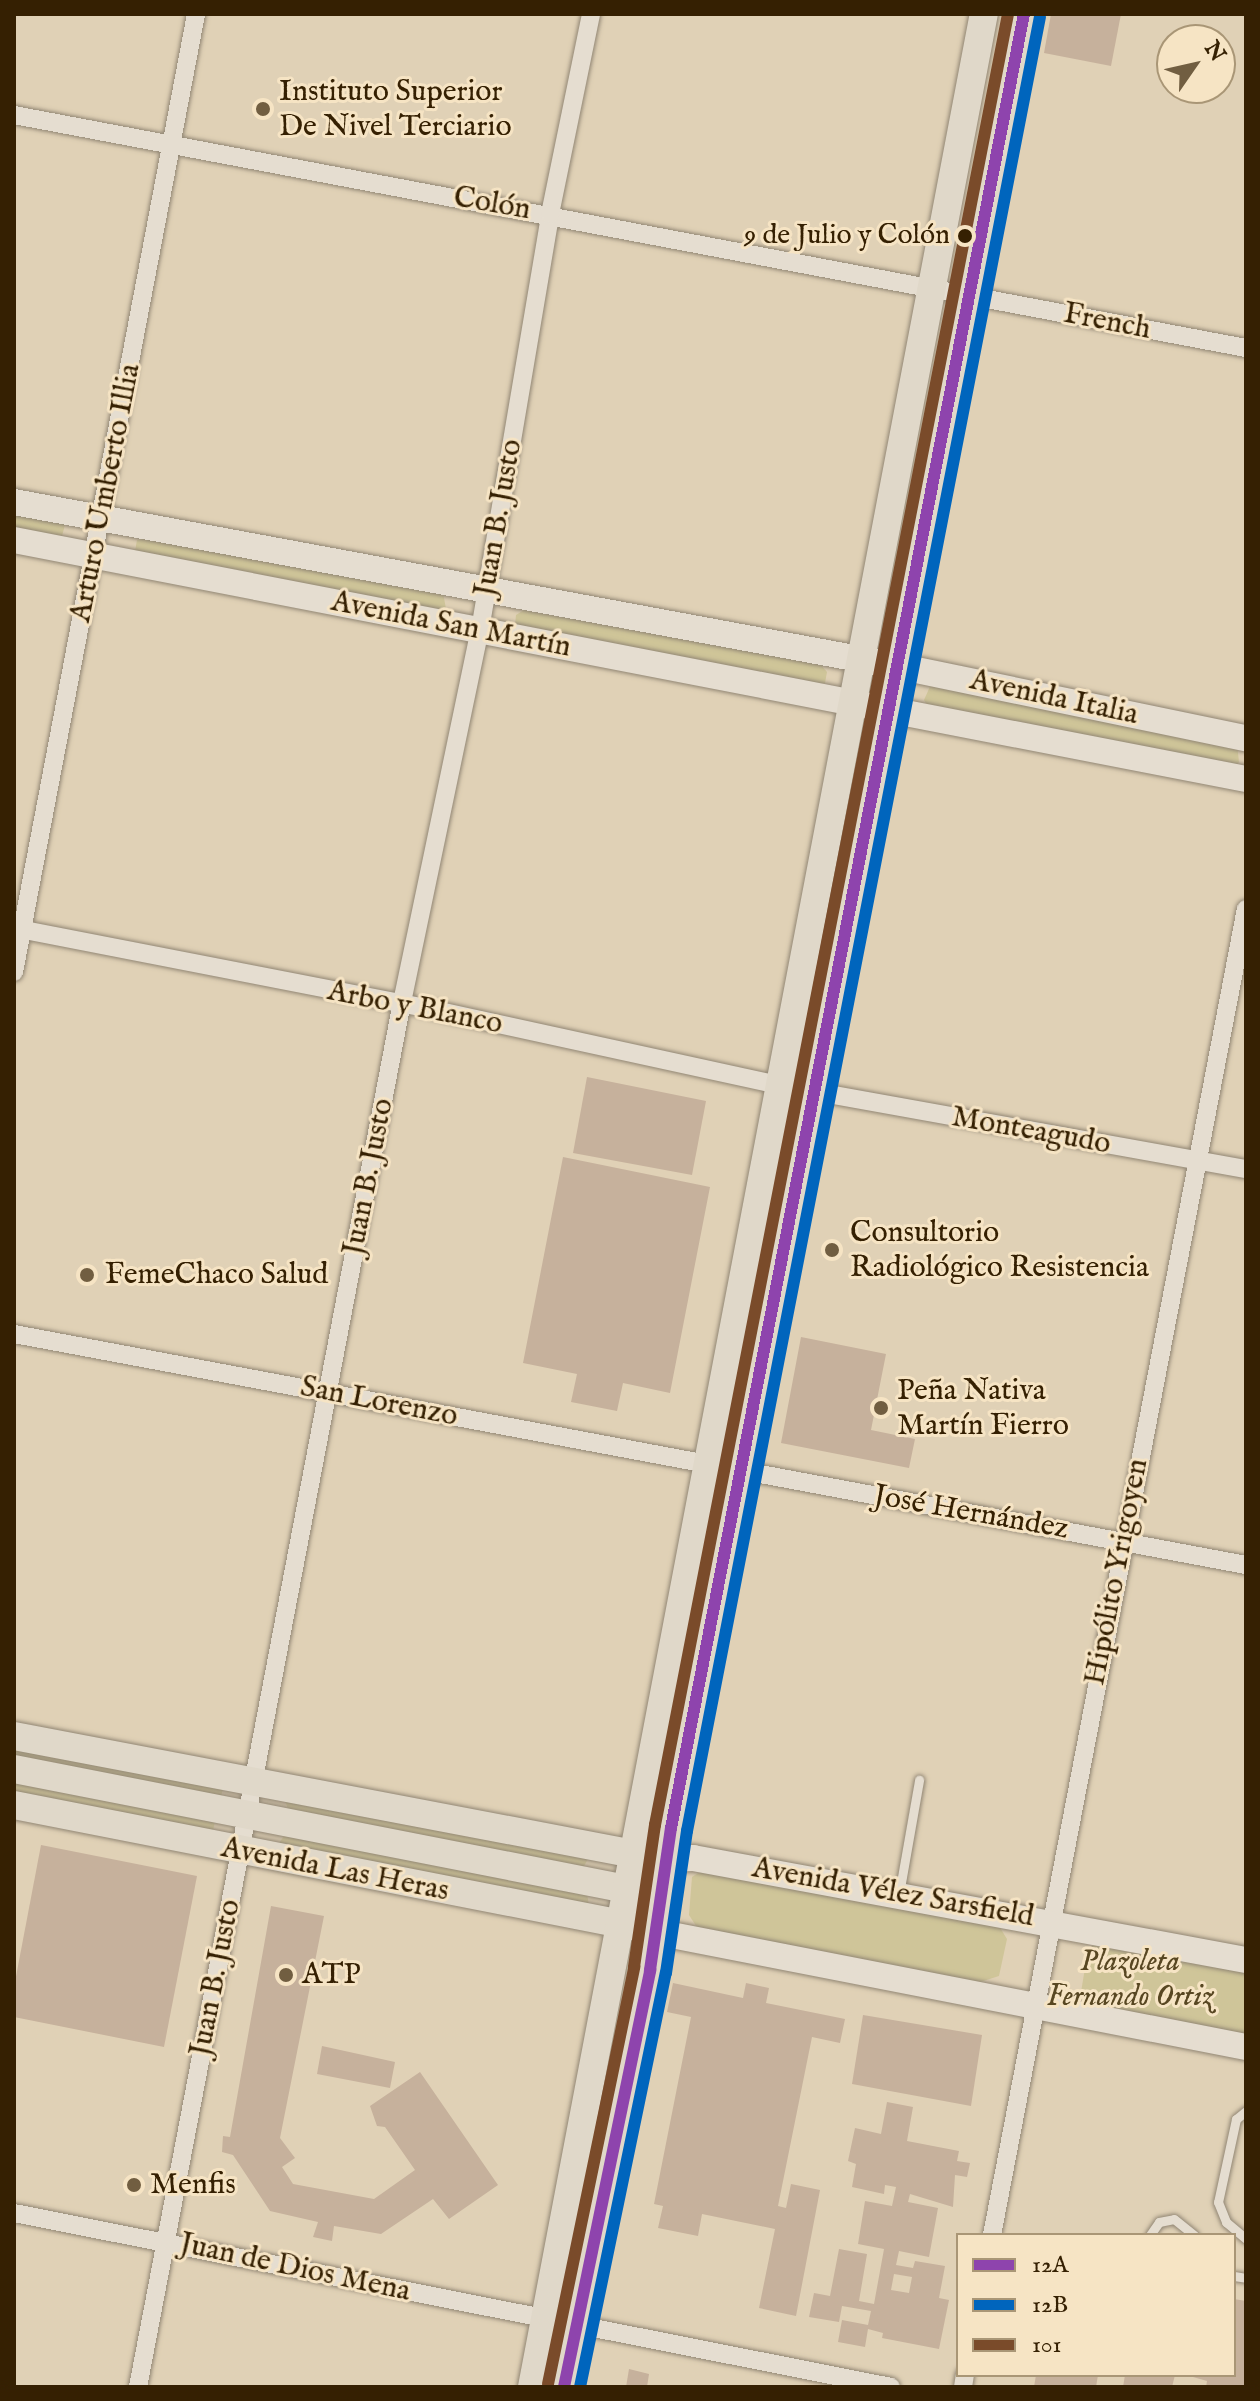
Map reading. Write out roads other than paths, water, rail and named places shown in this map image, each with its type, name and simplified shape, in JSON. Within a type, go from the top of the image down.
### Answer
[{"type":"main road","points":[[532,2387],[984,14]]},
{"type":"main road","points":[[564,2387],[656,1932],[666,1859],[1024,14]]},
{"type":"main road","name":"Avenida San Martín","points":[[14,502],[861,659]]},
{"type":"main road","name":"Avenida San Martín","points":[[14,540],[888,710]]},
{"type":"main road","name":"Avenida Italia","points":[[861,659],[1246,738]]},
{"type":"main road","name":"Avenida Italia","points":[[888,710],[1246,779]]},
{"type":"main road","points":[[14,1736],[633,1856]]},
{"type":"main road","name":"Avenida Las Heras","points":[[14,1769],[246,1818],[626,1889]]},
{"type":"main road","name":"Avenida Las Heras","points":[[14,1805],[656,1932]]},
{"type":"main road","name":"Avenida Vélez Sarsfield","points":[[633,1856],[693,1858],[1050,1921],[1246,1960]]},
{"type":"main road","points":[[656,1932],[1246,2047]]},
{"type":"street","name":"Arturo Umberto Illia","points":[[14,972],[18,929],[102,518],[196,14]]},
{"type":"street","name":"Juan B. Justo","points":[[138,2387],[401,1007],[480,630],[550,214],[591,14]]},
{"type":"street","name":"Colón","points":[[14,115],[170,147],[550,214],[587,226],[968,297]]},
{"type":"street","name":"French","points":[[968,297],[1246,348]]},
{"type":"street","name":"Hipólito Yrigoyen","points":[[992,2233],[1246,909]]},
{"type":"street","name":"Arbo y Blanco","points":[[18,929],[816,1092]]},
{"type":"street","name":"Monteagudo","points":[[816,1092],[1246,1169]]},
{"type":"street","name":"San Lorenzo","points":[[14,1334],[743,1473]]},
{"type":"street","name":"José Hernández","points":[[743,1473],[1124,1540],[1246,1565]]},
{"type":"street","name":"Juan de Dios Mena","points":[[14,2213],[168,2240],[576,2328],[891,2387]]},
{"type":"lane","points":[[899,1894],[919,1780]]},
{"type":"lane","points":[[1246,2111],[1236,2119],[1218,2202],[1226,2222],[1246,2239]]},
{"type":"lane","points":[[1151,2233],[1159,2222],[1174,2219],[1192,2233]]},
{"type":"place","name":"Instituto Superior De Nivel Terciario","points":[[263,109]]},
{"type":"place","name":"9 de Julio y Colón","points":[[965,236]]},
{"type":"place","name":"Consultorio Radiológico Resistencia","points":[[832,1250]]},
{"type":"place","name":"FemeChaco Salud","points":[[87,1275]]},
{"type":"place","name":"Peña Nativa Martín Fierro","points":[[881,1408]]},
{"type":"place","name":"ATP","points":[[286,1975]]},
{"type":"place","name":"Menfis","points":[[134,2185]]},
{"type":"park label","name":"Plazoleta Fernando Ortiz","points":[[1130,1979]]}]
